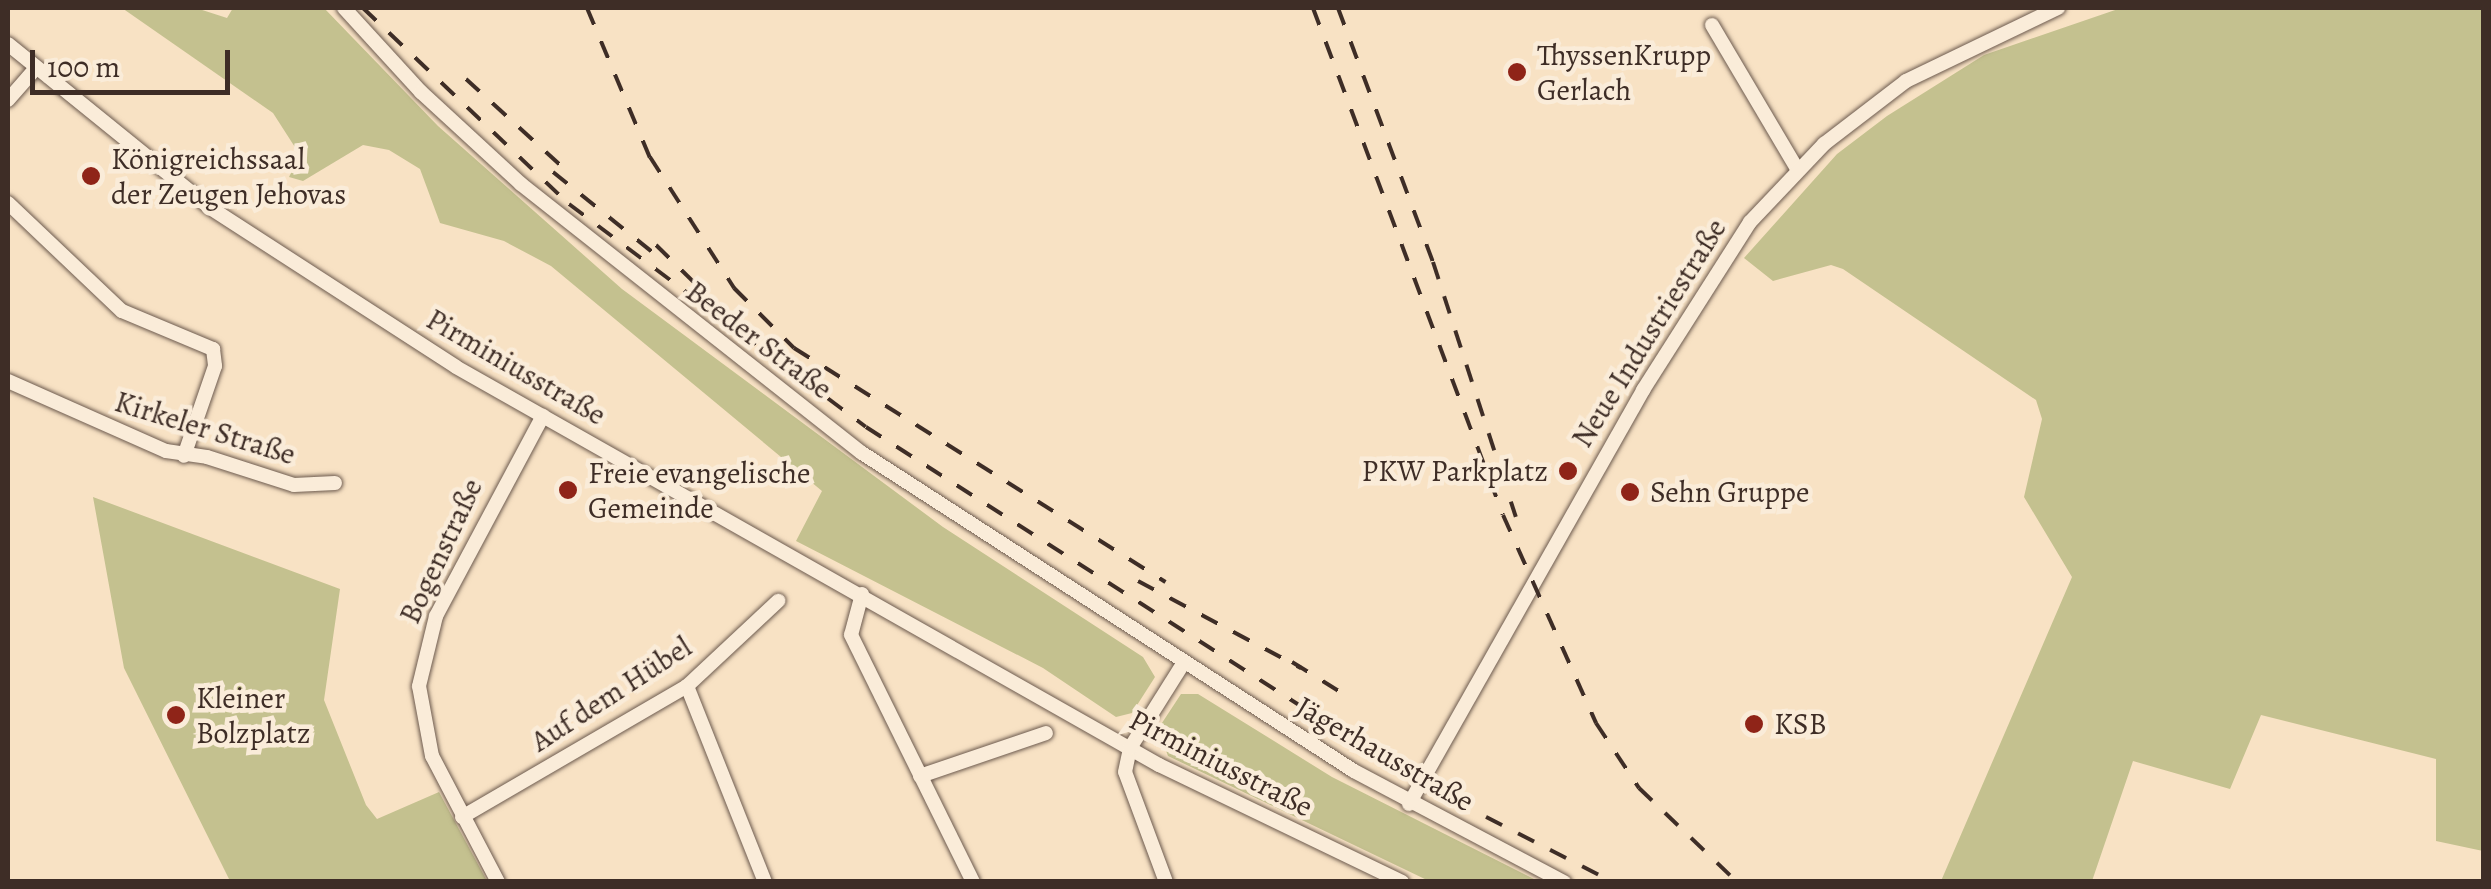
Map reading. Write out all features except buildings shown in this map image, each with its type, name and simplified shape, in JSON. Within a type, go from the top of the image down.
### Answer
[{"type":"street","name":"Beeder Straße","points":[[344,8],[470,138],[688,321],[892,474],[1183,664]]},
{"type":"street","name":"Neue Industriestraße","points":[[1409,804],[1684,322],[1741,233],[1797,169],[1906,81],[2058,8]]},
{"type":"street","points":[[1712,26],[1797,169]]},
{"type":"street","name":"Pirminiusstraße","points":[[8,44],[209,207],[543,416],[1130,748],[1402,882]]},
{"type":"street","points":[[8,100],[36,68]]},
{"type":"street","points":[[8,203],[122,311],[213,349],[216,366],[184,456]]},
{"type":"street","name":"Kirkeler Straße","points":[[8,381],[184,456],[208,456],[294,485],[335,482]]},
{"type":"street","name":"Bogenstraße","points":[[498,882],[462,817],[424,727],[419,686],[426,649],[445,598],[543,416]]},
{"type":"street","points":[[862,594],[850,636],[973,882]]},
{"type":"street","name":"Auf dem Hübel","points":[[462,817],[687,686],[778,601]]},
{"type":"street","points":[[1166,882],[1125,772],[1130,748],[1183,664]]},
{"type":"street","name":"Jägerhausstraße","points":[[1183,664],[1409,804],[1564,882]]},
{"type":"street","points":[[687,686],[765,882]]},
{"type":"street","points":[[920,776],[1046,732]]},
{"type":"shaded area","points":[[122,8],[196,8],[227,18],[233,8],[324,8],[438,126],[622,289],[943,527],[1143,657],[1155,677],[1132,713],[1116,717],[1043,668],[796,541],[822,491],[551,266],[504,241],[440,223],[420,169],[389,150],[363,145],[303,181],[289,177],[300,155],[273,113]]},
{"type":"shaded area","points":[[2121,8],[2483,8],[2483,851],[2436,841],[2436,759],[2261,715],[2230,789],[2133,761],[2092,881],[1941,881],[2072,577],[2024,497],[2042,419],[2036,400],[1843,269],[1831,265],[1773,281],[1744,258],[1837,154],[1887,116],[1984,55]]},
{"type":"shaded area","points":[[93,497],[340,589],[324,700],[366,805],[377,819],[439,792],[487,881],[230,881],[124,668]]},
{"type":"shaded area","points":[[1181,694],[1198,694],[1332,777],[1538,881],[1429,881],[1168,756],[1158,729]]},
{"type":"railway","points":[[363,8],[569,204],[866,427],[1422,784],[1613,882]]},
{"type":"railway","points":[[587,8],[654,167]]},
{"type":"railway","points":[[1313,8],[1503,515],[1596,723],[1639,788],[1737,882]]},
{"type":"railway","points":[[1338,8],[1433,262],[1516,517]]},
{"type":"railway","points":[[466,79],[571,175]]},
{"type":"railway","points":[[650,157],[734,288],[794,348],[1165,582]]},
{"type":"railway","points":[[553,172],[662,260]]},
{"type":"railway","points":[[656,245],[713,301]]},
{"type":"railway","points":[[1138,581],[1301,668]]},
{"type":"railway","points":[[1292,662],[1345,695]]},
{"type":"place","name":"ThyssenKrupp Gerlach","points":[[1517,72]]},
{"type":"place","name":"Königreichssaal der Zeugen Jehovas","points":[[91,176]]},
{"type":"place","name":"PKW Parkplatz","points":[[1568,471]]},
{"type":"place","name":"Freie evangelische Gemeinde","points":[[568,490]]},
{"type":"place","name":"Sehn Gruppe","points":[[1630,492]]},
{"type":"place","name":"Kleiner Bolzplatz","points":[[176,715]]},
{"type":"place","name":"KSB","points":[[1754,724]]}]
